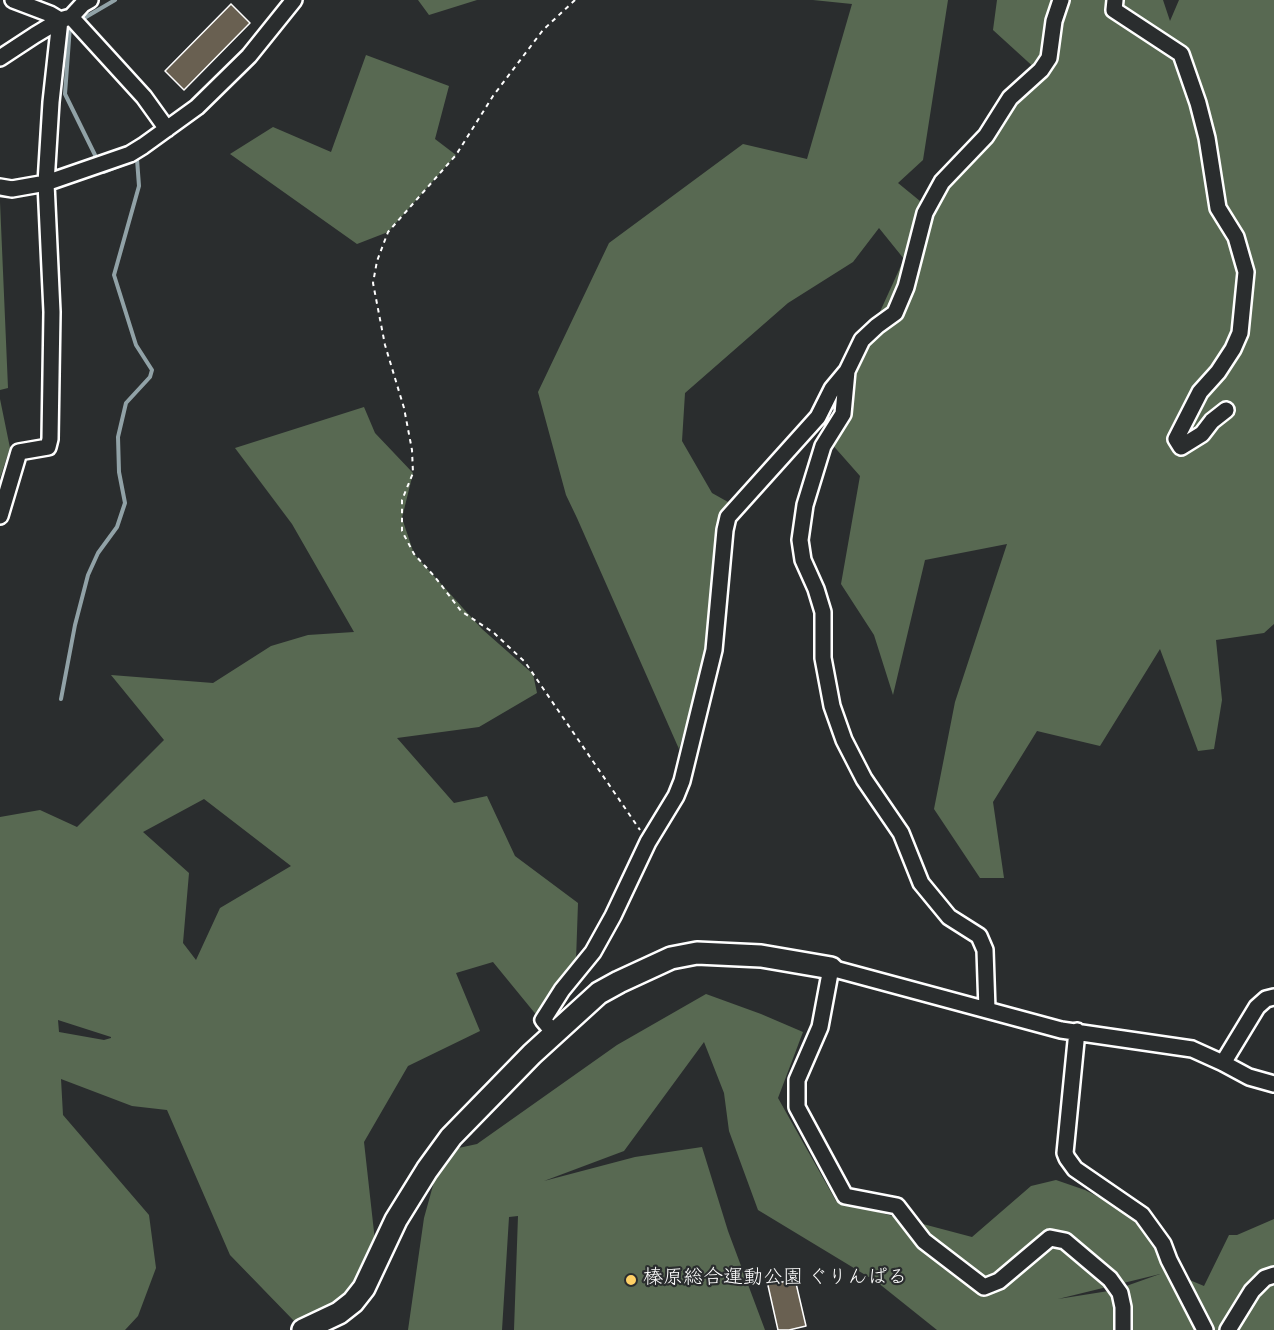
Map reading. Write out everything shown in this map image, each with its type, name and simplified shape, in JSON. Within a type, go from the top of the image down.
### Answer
[{"type":"street","points":[[13,0],[65,19],[144,97],[167,129]]},
{"type":"street","points":[[0,58],[65,19],[90,0]]},
{"type":"street","points":[[0,187],[12,189],[46,183],[130,154],[197,107],[249,56],[294,0]]},
{"type":"street","points":[[554,1033],[543,1020],[562,990],[593,951],[613,916],[648,842],[676,796],[682,781],[714,650],[728,517],[812,423],[832,389],[847,371],[862,340],[895,313],[906,287],[925,213],[942,183],[987,136],[1010,98],[1041,69],[1049,58],[1054,21],[1061,0]]},
{"type":"street","points":[[1116,0],[1114,10],[1181,54],[1207,138],[1218,208],[1236,237],[1246,272],[1240,333],[1218,372],[1200,392],[1176,440],[1181,447],[1202,434],[1212,421],[1226,410]]},
{"type":"street","points":[[0,516],[18,452],[48,447],[50,439],[52,312],[46,183],[51,102],[65,19]]},
{"type":"street","points":[[847,371],[843,414],[823,446],[805,505],[800,540],[803,560],[823,612],[823,658],[832,706],[844,740],[864,779],[901,833],[921,883],[949,917],[979,936],[985,951],[987,1010]]},
{"type":"street","points":[[303,1330],[339,1312],[353,1302],[364,1288],[396,1220],[451,1137],[554,1033],[599,993],[670,958],[705,953],[761,956],[831,968],[1061,1030],[1192,1049],[1249,1077],[1274,1084]]},
{"type":"street","points":[[831,968],[820,1027],[797,1080],[797,1107],[845,1196],[897,1206],[924,1241],[984,1287],[999,1281],[1050,1238],[1065,1241],[1110,1279],[1120,1293],[1123,1307],[1123,1330]]},
{"type":"street","points":[[1223,1063],[1257,1007],[1266,999],[1274,997]]},
{"type":"street","points":[[1077,1031],[1065,1153],[1067,1158],[1075,1169],[1142,1215],[1163,1244],[1171,1266],[1205,1330]]},
{"type":"street","points":[[1228,1330],[1252,1291],[1265,1278],[1274,1275]]},
{"type":"path","points":[[575,0],[543,30],[493,96],[456,154],[388,232],[377,261],[373,283],[385,345],[404,408],[412,450],[413,473],[402,500],[402,531],[414,554],[461,611],[494,633],[525,662],[648,842]]},
{"type":"green space","points":[[418,0],[477,0],[429,15]]},
{"type":"green space","points":[[813,0],[948,0],[923,160],[898,183],[931,210],[1038,71],[993,30],[997,0],[1163,0],[1170,21],[1179,0],[1274,0],[1274,624],[1264,633],[1216,640],[1222,700],[1214,749],[1198,751],[1160,649],[1100,746],[1037,731],[993,802],[1004,878],[980,878],[934,809],[955,702],[1007,544],[925,560],[893,695],[874,635],[841,584],[860,476],[830,442],[853,371],[904,259],[879,228],[853,262],[788,303],[685,393],[682,441],[712,493],[728,502],[721,524],[705,659],[679,749],[566,495],[538,392],[609,243],[743,144],[807,159],[852,4]]},
{"type":"green space","points":[[366,55],[449,86],[435,139],[456,155],[388,232],[357,244],[230,154],[273,127],[331,152]]},
{"type":"green space","points":[[0,202],[8,388],[0,390]]},
{"type":"green space","points":[[0,399],[10,448],[0,478]]},
{"type":"green space","points":[[364,407],[375,433],[413,473],[402,518],[414,554],[482,629],[533,674],[537,693],[479,727],[397,738],[454,803],[487,796],[515,856],[578,903],[576,960],[538,1017],[493,962],[456,973],[480,1031],[408,1066],[364,1142],[376,1250],[343,1301],[295,1322],[230,1255],[167,1110],[132,1106],[61,1079],[63,1115],[149,1215],[156,1268],[138,1316],[125,1330],[0,1330],[0,817],[40,810],[77,827],[164,740],[111,675],[213,683],[271,646],[308,635],[354,632],[292,524],[235,448]],"holes":[[[204,799],[291,866],[220,908],[196,960],[183,943],[189,873],[143,832]],[[58,1020],[111,1037],[111,1038],[104,1040],[59,1032]]]},
{"type":"green space","points":[[706,994],[803,1032],[778,1098],[836,1201],[972,1237],[1031,1186],[1056,1180],[1085,1190],[1120,1208],[1145,1232],[1157,1248],[1168,1271],[1204,1286],[1229,1235],[1237,1235],[1274,1219],[1274,1330],[937,1330],[877,1282],[758,1210],[729,1131],[724,1093],[704,1042],[624,1151],[544,1181],[635,1157],[702,1147],[728,1231],[765,1330],[514,1330],[518,1216],[509,1217],[502,1330],[408,1330],[424,1218],[437,1171],[454,1149],[477,1144],[617,1045]],"holes":[[[1160,1274],[1115,1290],[1058,1299]]]},
{"type":"building","points":[[231,4],[250,23],[184,90],[165,71]]},
{"type":"building","points":[[777,1279],[778,1283],[795,1279],[806,1326],[778,1330],[767,1281]]},
{"type":"waterway","points":[[86,17],[115,0]]},
{"type":"waterway","points":[[70,26],[65,94],[95,155]]},
{"type":"waterway","points":[[61,699],[75,625],[88,575],[98,553],[117,527],[125,503],[119,472],[118,437],[126,403],[150,377],[152,370],[136,345],[114,275],[139,186],[137,159],[134,160]]},
{"type":"waterway","points":[[104,172],[127,163]]},
{"type":"place","name":"榛原総合運動公園 ぐりんぱる","points":[[631,1280]]}]
